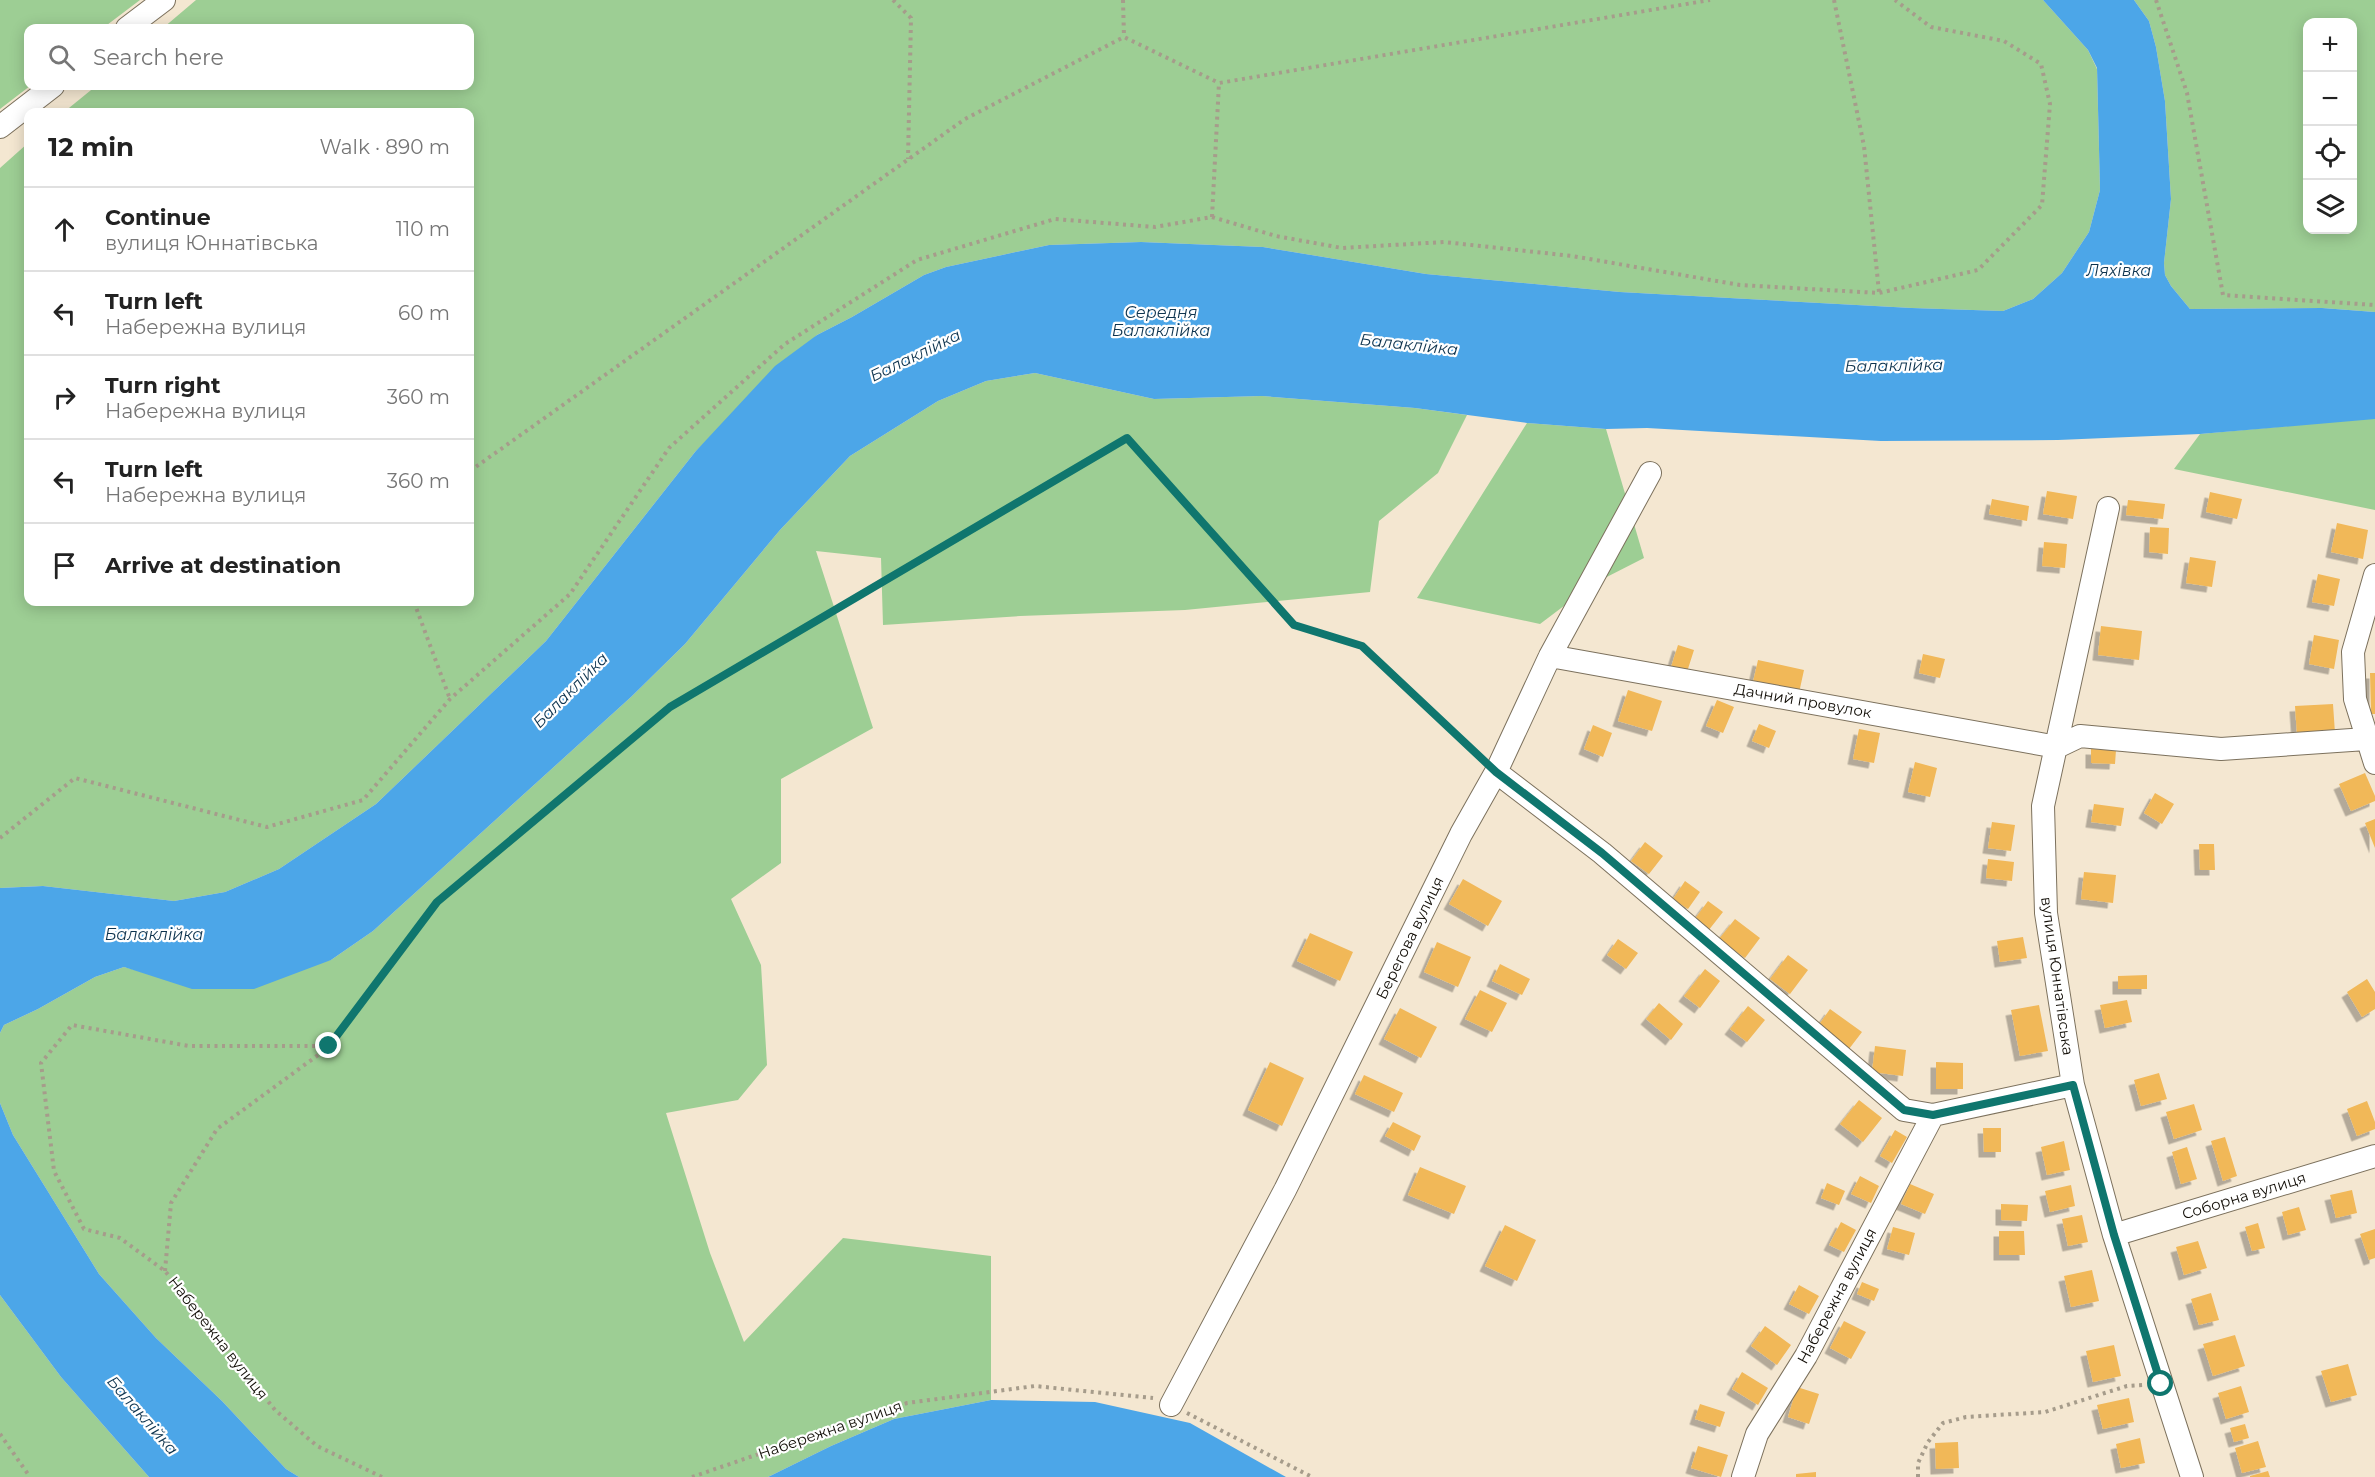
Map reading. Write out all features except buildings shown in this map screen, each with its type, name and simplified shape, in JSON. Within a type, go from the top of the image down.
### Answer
[{"type":"street","points":[[132,24],[164,0]]},
{"type":"street","points":[[25,108],[48,90]]},
{"type":"street","points":[[0,127],[24,108]]},
{"type":"street","name":"Берегова вулиця","points":[[1172,1405],[1286,1190],[1456,844],[1496,772],[1550,656],[1650,473]]},
{"type":"street","name":"вулиця Юннатівська","points":[[2108,508],[2043,806],[2046,914],[2073,1085],[2114,1235],[2192,1477]]},
{"type":"street","points":[[2375,575],[2352,652],[2355,699],[2375,763]]},
{"type":"street","name":"Дачний провулок","points":[[1550,656],[2057,747]]},
{"type":"street","points":[[2057,747],[2080,736],[2221,749],[2366,739]]},
{"type":"street","points":[[1496,772],[1602,853],[1904,1110],[1933,1115],[2073,1085]]},
{"type":"street","name":"Набережна вулиця","points":[[1743,1477],[1757,1434],[1806,1356],[1933,1115]]},
{"type":"street","name":"Соборна вулиця","points":[[2114,1235],[2375,1156]]},
{"type":"path","points":[[893,0],[910,18],[908,160]]},
{"type":"path","points":[[1122,0],[1124,37]]},
{"type":"path","points":[[1124,37],[1220,82],[1710,0]]},
{"type":"path","points":[[1834,0],[1864,146],[1879,293]]},
{"type":"path","points":[[0,838],[75,778],[267,827],[363,800],[450,699],[570,594],[669,448],[785,344],[917,260],[1055,219],[1155,227],[1212,217],[1276,236],[1342,248],[1444,242],[1572,256],[1740,285],[1879,293],[1978,270],[2042,205],[2050,104],[2041,64],[2004,41],[1932,27],[1895,0]]},
{"type":"path","points":[[2156,0],[2187,93],[2223,296],[2375,305]]},
{"type":"path","points":[[474,468],[965,119],[1124,37]]},
{"type":"path","points":[[1212,217],[1220,82]]},
{"type":"path","points":[[165,1271],[171,1203],[217,1129],[329,1046],[437,902],[670,707],[1127,438],[1294,625],[1362,646],[1496,772]]},
{"type":"path","points":[[415,606],[450,699]]},
{"type":"path","name":"Набережна вулиця","points":[[329,1046],[189,1047],[72,1026],[41,1063],[54,1171],[84,1229],[120,1238],[165,1271],[274,1410],[317,1446],[382,1477]]},
{"type":"path","points":[[1918,1477],[1918,1462],[1928,1442],[1943,1423],[1966,1417],[2045,1412],[2127,1386],[2161,1384]]},
{"type":"path","name":"Набережна вулиця","points":[[692,1477],[907,1403],[1035,1386],[1159,1398],[1312,1477]]},
{"type":"path","points":[[0,1434],[30,1477]]},
{"type":"green space","points":[[0,0],[140,0],[108,24],[24,24],[25,90],[0,109]]},
{"type":"green space","points":[[196,0],[2043,0],[2088,50],[2097,69],[2100,190],[2089,232],[2062,273],[2033,299],[2003,311],[1620,292],[1426,274],[1263,247],[1141,242],[1049,245],[946,267],[924,275],[817,335],[695,452],[546,641],[376,804],[279,869],[225,892],[174,901],[43,886],[0,888],[0,168],[24,147],[24,606],[474,606],[474,108],[69,108],[91,90],[474,90],[474,24],[168,24]]},
{"type":"green space","points":[[2134,0],[2375,0],[2375,312],[2322,308],[2190,309],[2165,275],[2164,263],[2171,199],[2165,101],[2149,21]]},
{"type":"green space","points":[[1035,373],[1154,399],[1262,396],[1415,408],[1467,415],[1438,473],[1379,521],[1370,592],[1185,610],[1020,616],[883,625],[881,558],[816,551],[873,728],[781,779],[781,863],[731,899],[761,965],[767,1065],[738,1100],[666,1113],[710,1253],[744,1342],[843,1238],[991,1256],[991,1400],[894,1419],[831,1446],[768,1477],[299,1477],[286,1469],[222,1401],[156,1338],[99,1274],[13,1135],[0,1103],[0,1033],[4,1025],[95,977],[124,967],[143,972],[331,960],[373,931],[631,697],[685,644],[780,530],[850,456],[938,401],[986,381]]},
{"type":"green space","points":[[2375,419],[2375,510],[2174,469],[2200,434]]},
{"type":"green space","points":[[1527,423],[1606,429],[1644,558],[1593,584],[1540,624],[1417,598]]},
{"type":"green space","points":[[0,1295],[61,1377],[149,1477],[0,1477]]},
{"type":"water","name":"Середня Балаклійка","points":[[2043,0],[2134,0],[2149,21],[2165,101],[2171,199],[2164,263],[2165,275],[2171,286],[2190,309],[2322,308],[2375,312],[2375,419],[2200,434],[2058,440],[1881,441],[1647,428],[1606,429],[1527,423],[1415,408],[1262,396],[1154,399],[1035,373],[986,381],[938,401],[850,456],[780,530],[685,644],[631,697],[373,931],[331,960],[254,989],[192,989],[124,967],[95,977],[4,1025],[0,1033],[0,888],[43,886],[174,901],[225,892],[279,869],[376,804],[546,641],[695,452],[775,366],[817,335],[924,275],[946,267],[1049,245],[1141,242],[1263,247],[1426,274],[1620,292],[2003,311],[2033,299],[2062,273],[2089,232],[2100,190],[2097,68],[2088,50]]},
{"type":"water","name":"Балаклійка","points":[[0,1103],[13,1135],[99,1274],[156,1338],[222,1401],[286,1469],[299,1477],[149,1477],[61,1377],[0,1295]]},
{"type":"water","points":[[991,1400],[1095,1402],[1190,1423],[1286,1477],[768,1477],[831,1446],[894,1419]]},
{"type":"route","points":[[329,1046],[437,902],[670,707],[1127,438],[1294,625],[1362,646],[1496,772],[1602,853],[1904,1110],[1933,1115],[2073,1085],[2114,1235],[2161,1384]]},
{"type":"water label","name":"Ляхівка","points":[[2119,270]]}]
